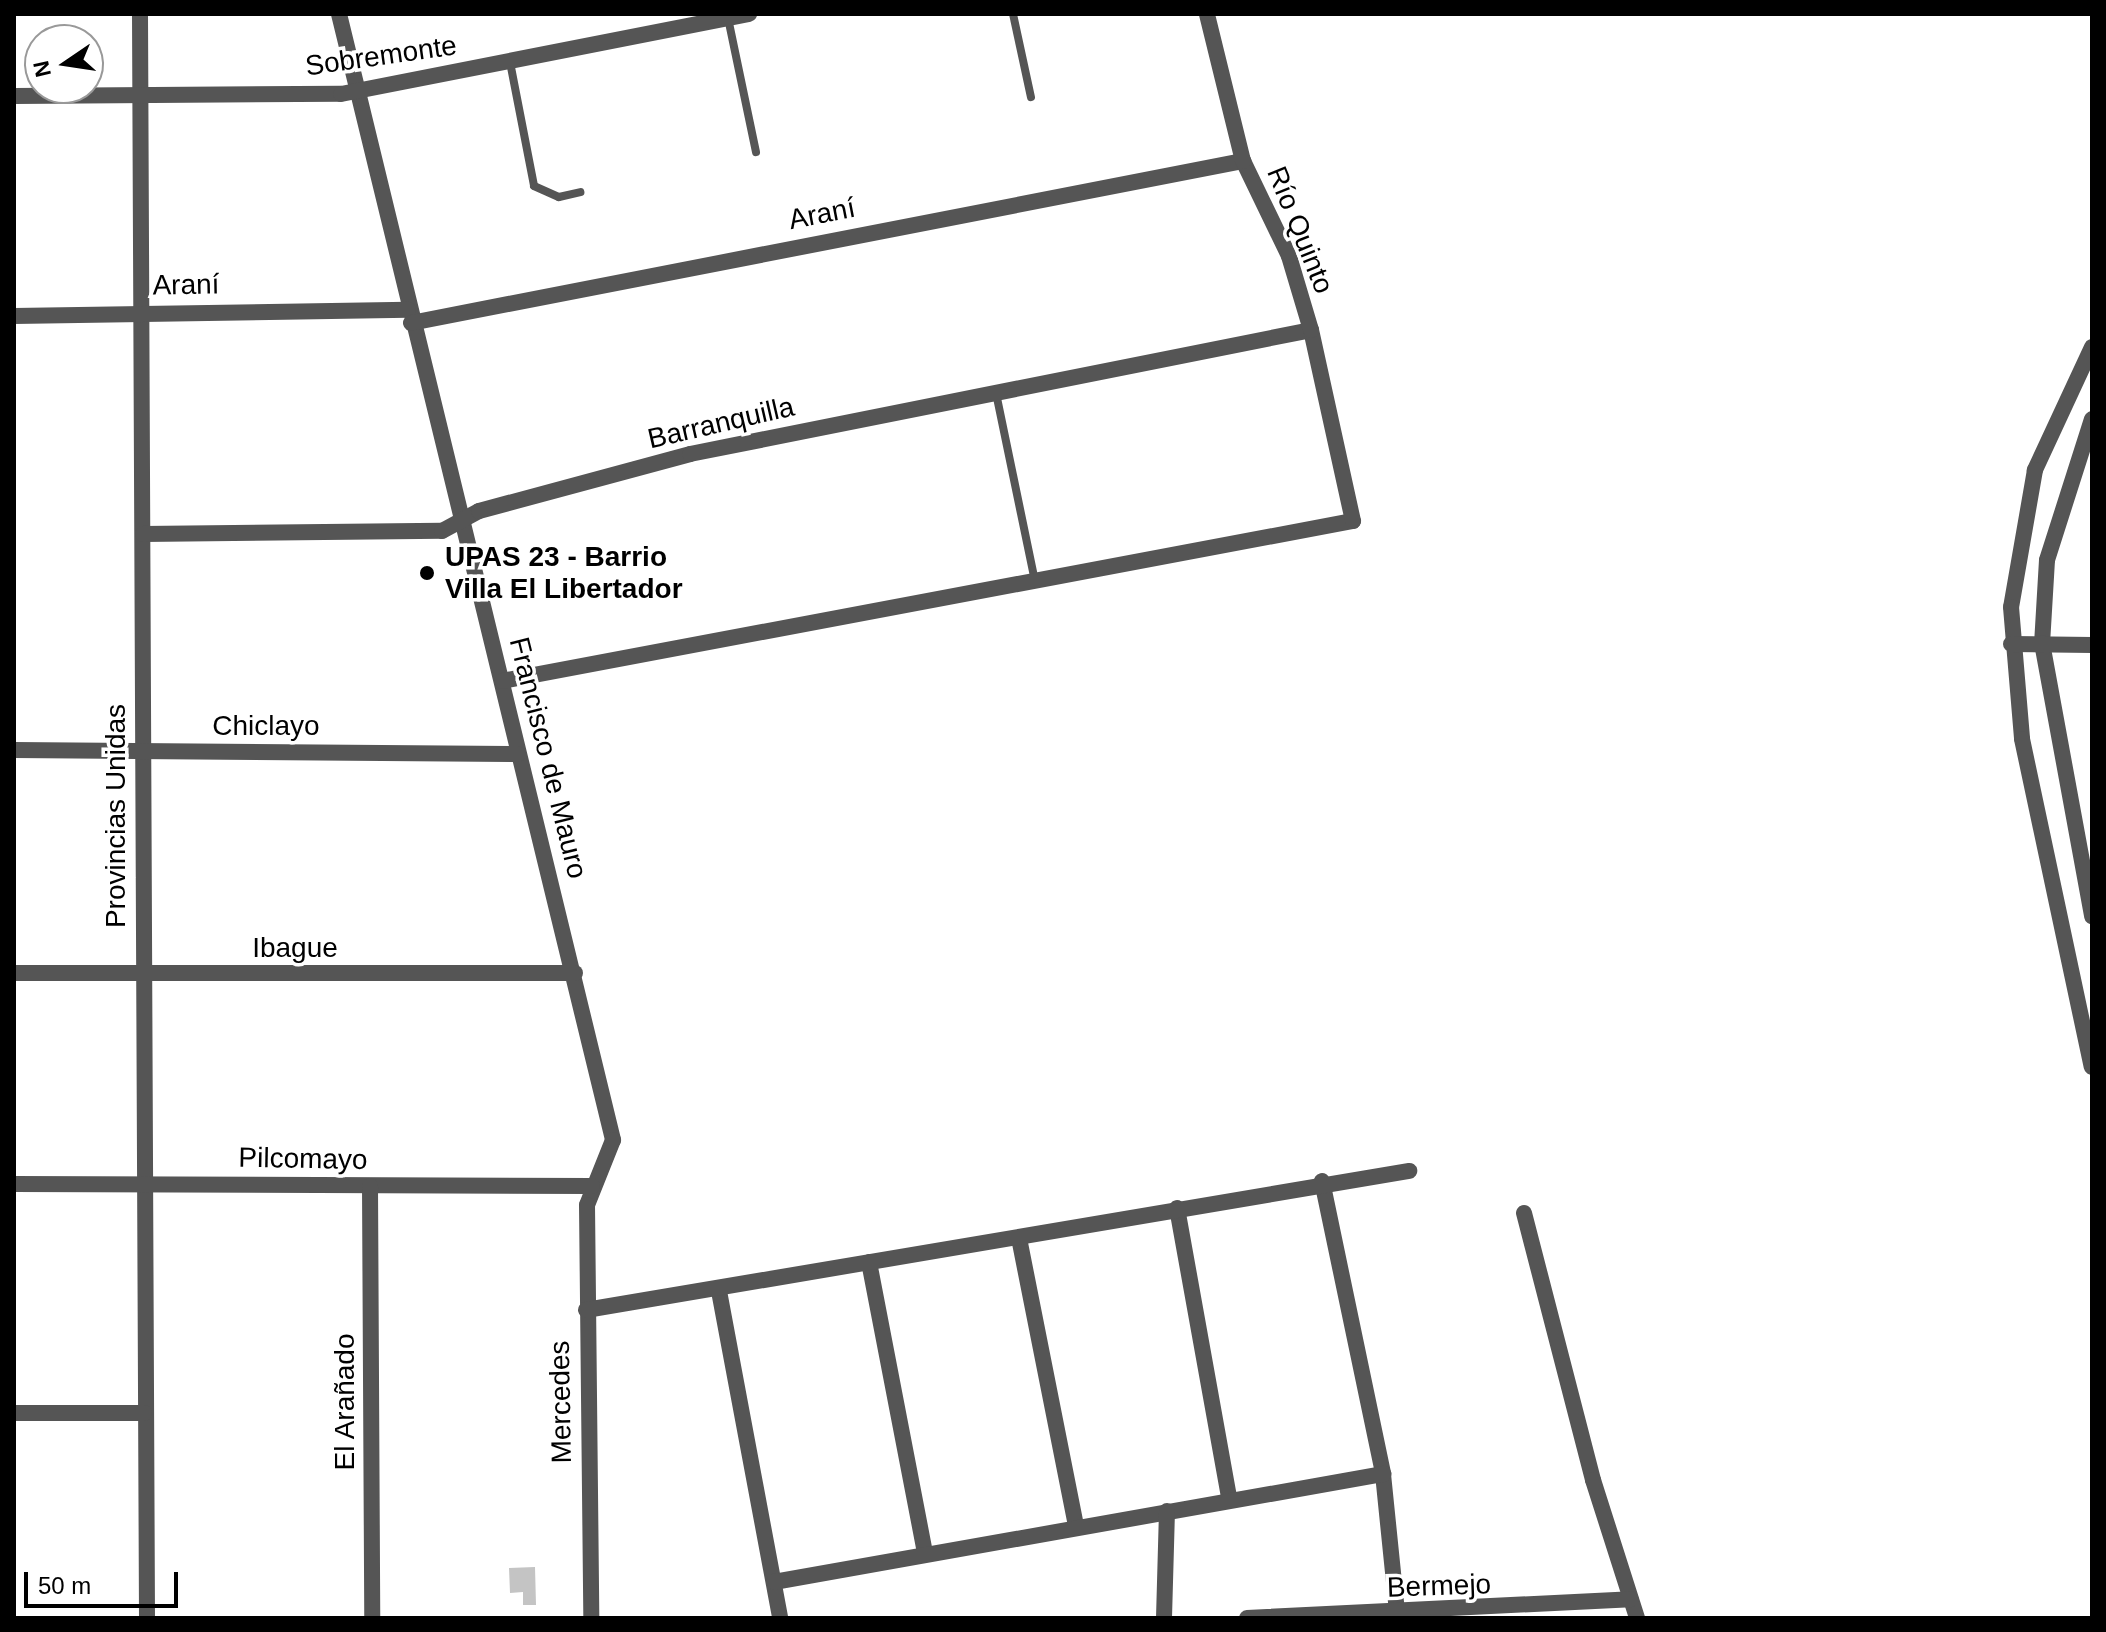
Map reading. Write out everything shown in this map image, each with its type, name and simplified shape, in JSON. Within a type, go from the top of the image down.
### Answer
[{"type":"street","name":"Provincias Unidas","points":[[140,14],[147,1618]]},
{"type":"street","name":"Francisco de Mauro","points":[[339,14],[409,316],[575,973],[613,1140],[592,1186]]},
{"type":"street","name":"Sobremonte","points":[[14,96],[357,91],[749,14]]},
{"type":"street","name":"Río Quinto","points":[[1036,583],[1340,525],[1355,512],[1311,330],[1289,256],[1243,161],[1207,14]]},
{"type":"street","name":"Araní","points":[[14,316],[142,312],[409,316],[1243,161]]},
{"type":"street","name":"Barranquilla","points":[[143,534],[442,531],[461,522],[690,454],[1311,330]]},
{"type":"street","points":[[2092,347],[2035,470],[2014,564],[2011,644],[2022,739],[2092,1067]]},
{"type":"street","points":[[2092,419],[2047,560],[2042,643],[2092,916]]},
{"type":"street","points":[[502,681],[1036,583]]},
{"type":"street","points":[[2011,644],[2092,645]]},
{"type":"street","name":"Chiclayo","points":[[14,750],[518,754]]},
{"type":"street","name":"Ibague","points":[[14,973],[575,973]]},
{"type":"street","points":[[586,1310],[719,1291],[1322,1181],[1409,1171]]},
{"type":"street","points":[[1322,1181],[1383,1474],[1397,1613]]},
{"type":"street","name":"Pilcomayo","points":[[14,1184],[592,1186]]},
{"type":"street","name":"El Arañado","points":[[370,1186],[372,1618]]},
{"type":"street","name":"Mercedes","points":[[591,1618],[586,1310],[592,1186]]},
{"type":"street","points":[[1177,1208],[1229,1498]]},
{"type":"street","points":[[1524,1213],[1637,1618]]},
{"type":"street","points":[[1019,1238],[1076,1525]]},
{"type":"street","points":[[869,1262],[925,1553]]},
{"type":"street","points":[[719,1291],[780,1618]]},
{"type":"street","points":[[14,1413],[144,1413]]},
{"type":"street","points":[[774,1582],[1076,1525],[1383,1474]]},
{"type":"street","points":[[1164,1618],[1167,1511]]},
{"type":"street","name":"Bermejo","points":[[1247,1618],[1397,1613],[1509,1614],[1631,1599]]},
{"type":"lane","points":[[1013,14],[1031,97]]},
{"type":"lane","points":[[728,18],[756,152]]},
{"type":"lane","points":[[510,62],[534,186],[559,197],[580,192]]},
{"type":"lane","points":[[996,393],[1036,583]]},
{"type":"building","points":[[535,1567],[536,1605],[523,1605],[523,1592],[510,1593],[509,1568]]},
{"type":"place","name":"UPAS 23 - Barrio Villa El Libertador","points":[[427,573]]}]
